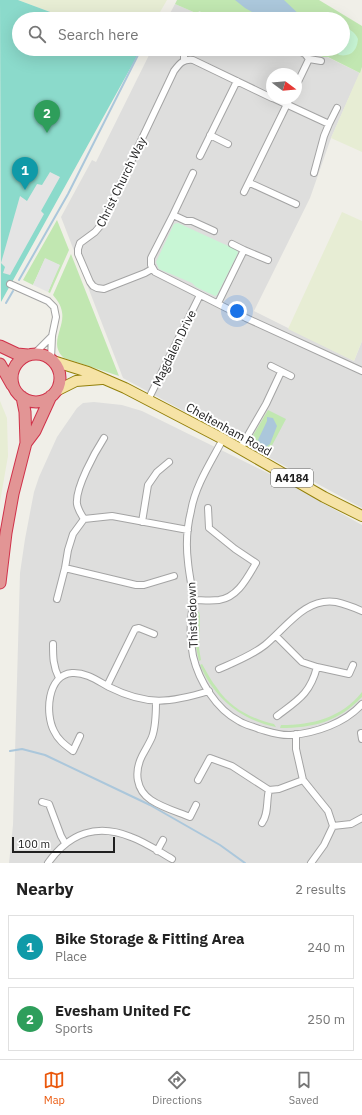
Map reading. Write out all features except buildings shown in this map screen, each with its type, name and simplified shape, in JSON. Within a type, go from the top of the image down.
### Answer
[{"type":"highway","points":[[0,346],[17,354],[45,356],[52,360],[59,372],[60,378],[54,394],[35,431],[26,443]]},
{"type":"highway","points":[[14,387],[12,379],[16,364],[22,359],[31,355]]},
{"type":"highway","points":[[0,364],[22,397],[25,412],[26,443],[13,494],[6,533],[0,583]]},
{"type":"highway","points":[[22,397],[37,402],[42,401],[54,394]]},
{"type":"main road","name":"Cheltenham Road","points":[[52,360],[88,372],[125,388],[223,439],[324,497],[362,516]]},
{"type":"main road","name":"Cheltenham Road","points":[[54,394],[76,381],[104,379]]},
{"type":"street","name":"Christ Church Way","points":[[152,268],[145,273],[104,289],[97,288],[90,282],[78,254],[78,249],[80,242],[95,232],[101,225],[174,71],[184,60],[184,56]]},
{"type":"street","points":[[307,56],[309,59],[321,61]]},
{"type":"street","points":[[302,74],[309,59]]},
{"type":"street","points":[[184,60],[193,60],[266,95]]},
{"type":"street","points":[[200,156],[237,81]]},
{"type":"street","points":[[244,192],[250,183],[287,105],[329,124]]},
{"type":"street","points":[[314,173],[324,136],[337,108]]},
{"type":"street","points":[[210,135],[228,144]]},
{"type":"street","points":[[192,173],[151,258],[152,268],[155,272],[293,340],[362,371]]},
{"type":"street","points":[[250,183],[296,204]]},
{"type":"street","points":[[173,215],[186,221],[192,221],[214,231]]},
{"type":"street","points":[[232,244],[268,260]]},
{"type":"street","points":[[218,303],[244,250]]},
{"type":"street","points":[[10,284],[48,301],[54,307],[56,317],[52,336],[52,360]]},
{"type":"street","name":"Magdalen Drive","points":[[148,400],[200,295]]},
{"type":"street","points":[[31,355],[52,336]]},
{"type":"street","points":[[271,366],[291,376]]},
{"type":"street","points":[[240,449],[266,404],[281,372]]},
{"type":"street","points":[[84,519],[78,509],[77,498],[91,460],[104,438]]},
{"type":"street","name":"Thistledown","points":[[223,439],[198,487],[190,511],[188,530],[188,562],[193,600],[191,623],[193,655],[197,669],[216,701],[238,720],[269,732],[284,735],[322,729],[342,720],[362,704]]},
{"type":"street","points":[[142,522],[148,485],[157,472],[169,462]]},
{"type":"street","points":[[193,600],[219,600],[228,597],[238,590],[256,563],[235,549],[209,528],[208,508]]},
{"type":"street","points":[[57,599],[73,534],[84,519],[112,516],[188,530]]},
{"type":"street","points":[[65,568],[136,585],[144,585],[174,576]]},
{"type":"street","points":[[219,669],[249,656],[276,636],[297,615],[314,605],[334,602],[362,611]]},
{"type":"street","points":[[107,686],[135,629],[138,628],[154,634]]},
{"type":"street","points":[[276,636],[302,662],[349,674],[353,665]]},
{"type":"street","points":[[54,644],[53,658],[55,669],[59,678]]},
{"type":"street","points":[[277,716],[308,690],[314,678],[317,667]]},
{"type":"street","points":[[80,736],[73,750],[61,742],[54,730],[50,718],[49,708],[54,686],[59,678],[73,673],[94,678],[118,691],[144,700],[156,701],[180,699],[209,691]]},
{"type":"street","points":[[156,701],[155,727],[152,737],[138,765],[137,773],[139,786],[142,791],[152,800],[190,817],[196,805]]},
{"type":"street","points":[[296,734],[296,749],[303,780],[328,811],[333,826],[324,845],[311,863]]},
{"type":"street","points":[[198,780],[210,758],[232,766],[268,790],[279,789],[303,780]]},
{"type":"street","points":[[262,823],[266,814],[268,790]]},
{"type":"street","points":[[42,802],[49,804],[65,843]]},
{"type":"street","points":[[333,826],[351,824],[362,818]]},
{"type":"street","points":[[48,863],[58,849],[65,843],[89,832],[107,831],[122,833],[133,837],[172,859]]},
{"type":"street","points":[[157,851],[163,840]]},
{"type":"shaded area","points":[[0,0],[18,0],[50,12],[12,12],[12,56],[137,56],[1,302]]},
{"type":"shaded area","points":[[235,0],[284,0],[297,12],[252,12]]},
{"type":"shaded area","points":[[175,4],[193,12],[171,12]]},
{"type":"shaded area","points":[[149,56],[321,56],[327,57],[360,73],[331,138],[310,198],[254,311],[354,361],[362,341],[362,508],[123,378],[61,217],[92,160],[96,162]]},
{"type":"shaded area","points":[[50,172],[60,177],[41,211],[44,214],[10,275],[3,273],[5,267],[1,263],[20,196],[27,201],[37,184],[42,185]]},
{"type":"shaded area","points":[[45,258],[60,265],[48,292],[33,285]]},
{"type":"shaded area","points":[[94,402],[122,405],[142,411],[280,479],[362,525],[362,863],[9,863],[13,825],[20,573],[25,539],[34,492],[57,437],[77,408],[83,403]]},
{"type":"shaded area","points":[[267,417],[273,418],[277,426],[270,444],[266,447],[258,440],[267,421]]},
{"type":"green space","points":[[18,0],[167,0],[160,12],[50,12]]},
{"type":"green space","points":[[177,0],[319,0],[339,12],[193,12],[175,4]]},
{"type":"green space","points":[[350,19],[362,26],[362,67],[360,73],[328,57],[321,56],[350,56]]},
{"type":"green space","points":[[350,30],[358,39],[353,52],[350,54]]},
{"type":"green space","points":[[362,67],[362,152],[331,138]]},
{"type":"green space","points":[[342,212],[362,221],[362,341],[354,361],[288,329]]},
{"type":"green space","points":[[57,220],[69,250],[50,293],[48,292],[59,265],[45,259],[33,285],[23,280]]},
{"type":"green space","points":[[178,223],[237,250],[238,253],[217,295],[215,296],[196,287],[192,283],[159,269],[156,262],[174,224]]},
{"type":"green space","points":[[71,254],[119,376],[64,358],[59,353],[57,342],[62,312],[60,305],[53,295]]},
{"type":"green space","points":[[0,401],[7,418],[8,456],[0,502]]},
{"type":"green space","points":[[268,410],[286,419],[267,455],[254,448],[251,443],[252,437]]},
{"type":"green space","points":[[196,611],[199,612],[200,616],[199,648],[201,660],[199,661],[194,638]]},
{"type":"green space","points":[[202,664],[222,695],[235,707],[250,716],[274,724],[276,727],[251,719],[230,706],[213,688],[200,665]]},
{"type":"green space","points":[[362,692],[362,697],[353,706],[334,718],[314,725],[280,728],[281,725],[304,724],[336,714],[354,701]]},
{"type":"waterway","points":[[19,280],[68,194],[137,56]]},
{"type":"waterway","points":[[6,303],[13,291]]},
{"type":"waterway","points":[[10,751],[22,749],[45,755],[150,805],[220,845],[245,863]]},
{"type":"place","name":"Evesham United FC","points":[[47,133]]},
{"type":"place","name":"Bike Storage & Fitting Area","points":[[25,190]]}]
